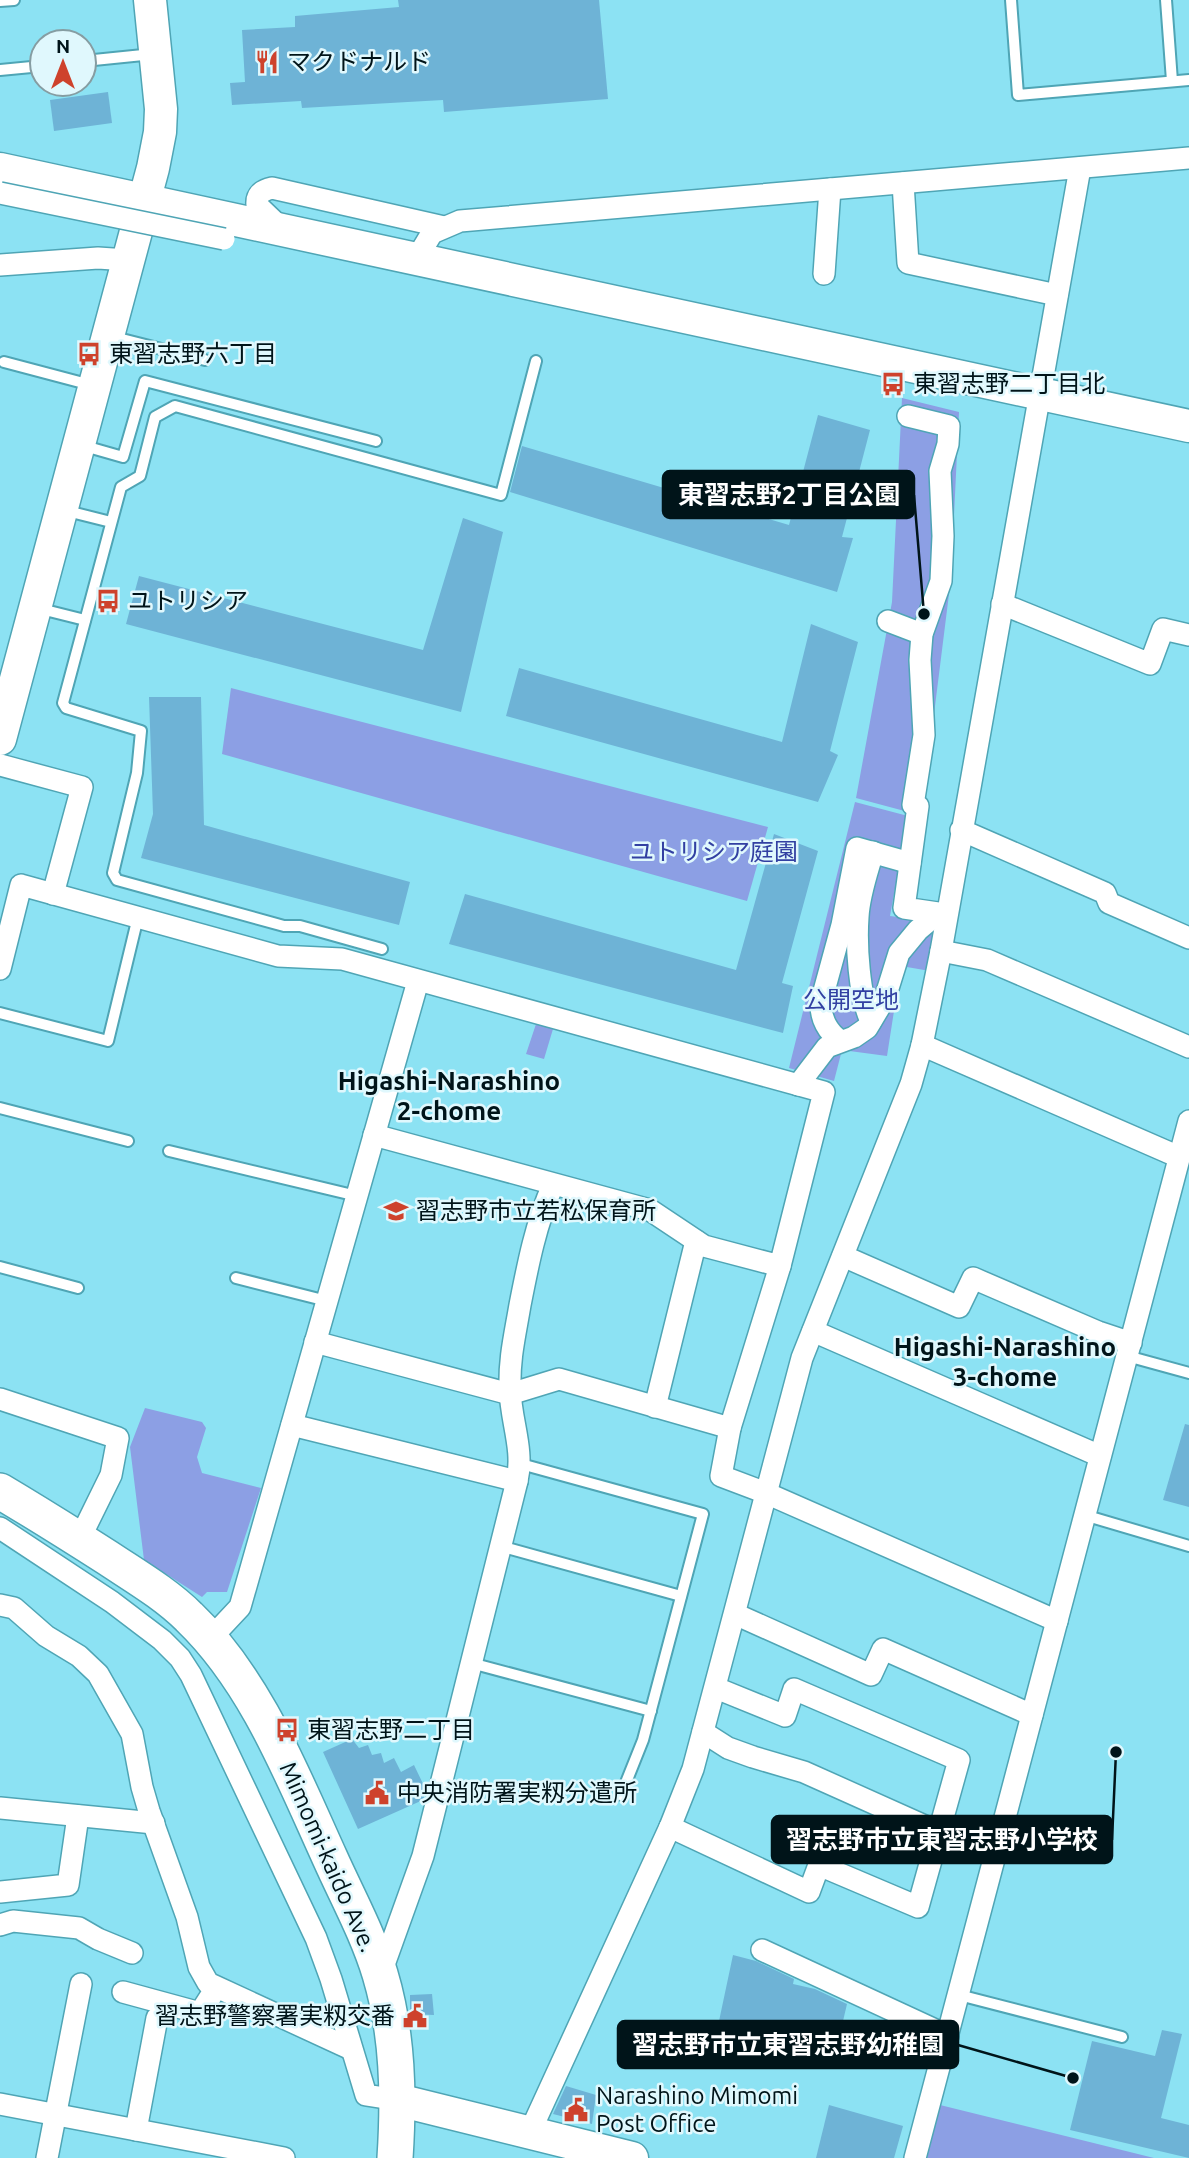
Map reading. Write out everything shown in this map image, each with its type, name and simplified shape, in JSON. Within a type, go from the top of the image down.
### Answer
[{"type":"main road","name":"Mimomi-kaido Ave.","points":[[0,1491],[154,1589],[188,1616],[210,1639],[247,1690],[268,1728],[358,1920],[380,1975],[395,2049],[398,2100],[396,2158]]},
{"type":"street","points":[[0,739],[145,199],[160,132],[161,109],[150,0]]},
{"type":"street","points":[[417,258],[432,233],[460,221],[1189,158]]},
{"type":"street","points":[[530,2132],[670,1827],[693,1769],[802,1358],[911,1084],[922,1045],[1080,168]]},
{"type":"street","points":[[0,169],[1189,426]]},
{"type":"street","points":[[903,183],[908,263],[1057,295]]},
{"type":"street","points":[[281,229],[257,205],[263,190],[272,188],[444,227]]},
{"type":"street","points":[[824,274],[830,189]]},
{"type":"street","points":[[0,193],[224,239]]},
{"type":"street","points":[[0,265],[98,258],[128,260]]},
{"type":"street","points":[[798,1085],[827,1047],[861,1033],[871,1021],[885,998],[899,953],[918,929],[938,913],[904,908],[918,806],[913,805],[924,735],[920,660],[922,634],[941,582],[943,536],[940,471],[948,444],[949,426],[908,415]]},
{"type":"street","points":[[1002,604],[1150,664],[1163,628],[1189,635]]},
{"type":"street","points":[[898,626],[922,634]]},
{"type":"street","points":[[0,765],[82,787],[53,894]]},
{"type":"street","points":[[961,830],[1105,893],[1110,903],[1189,937]]},
{"type":"street","points":[[841,1041],[834,1037],[826,1025],[821,1002],[842,925],[858,848],[910,863]]},
{"type":"street","points":[[871,1021],[862,991],[858,918],[873,852]]},
{"type":"street","points":[[0,969],[21,885],[278,956],[342,960],[824,1092],[780,1266],[730,1428],[721,1476],[766,1493],[1057,1621]]},
{"type":"street","points":[[941,951],[987,960],[1189,1047]]},
{"type":"street","points":[[210,1639],[240,1607],[418,981]]},
{"type":"street","points":[[922,1045],[1179,1157]]},
{"type":"street","points":[[915,2158],[1189,1121]]},
{"type":"street","points":[[374,1135],[650,1210],[704,1246],[780,1266]]},
{"type":"street","points":[[380,1975],[424,1856],[519,1473],[518,1434],[510,1394],[509,1358],[539,1219],[553,1185]]},
{"type":"street","points":[[654,1407],[696,1241]]},
{"type":"street","points":[[843,1256],[959,1307],[973,1278],[1097,1332],[1129,1350]]},
{"type":"street","points":[[813,1331],[1101,1456]]},
{"type":"street","points":[[315,1342],[510,1394],[559,1379],[730,1428]]},
{"type":"street","points":[[0,1399],[118,1438],[111,1475],[79,1540]]},
{"type":"street","points":[[292,1424],[519,1473]]},
{"type":"street","points":[[0,1528],[112,1602],[162,1640],[180,1658],[211,1713],[316,1938],[366,2095],[398,2100],[530,2132],[574,2151],[632,2158]]},
{"type":"street","points":[[1,1613],[14,1608],[46,1636],[79,1656],[98,1674],[132,1734],[142,1787],[187,1917],[199,1967],[208,1983],[351,2049]]},
{"type":"street","points":[[735,1614],[871,1675],[883,1648],[1032,1715]]},
{"type":"street","points":[[670,1827],[809,1892],[818,1865],[918,1907],[959,1760],[794,1689],[785,1716],[716,1688]]},
{"type":"street","points":[[703,1732],[728,1748],[804,1772],[938,1832]]},
{"type":"street","points":[[0,1808],[154,1823]]},
{"type":"street","points":[[0,1892],[68,1885],[78,1816]]},
{"type":"street","points":[[0,1925],[13,1921],[79,1928],[98,1940],[132,1953]]},
{"type":"street","points":[[762,1950],[948,2036]]},
{"type":"street","points":[[47,2158],[81,1984]]},
{"type":"street","points":[[122,1992],[200,2013],[216,1988]]},
{"type":"street","points":[[136,2130],[157,2018]]},
{"type":"street","points":[[0,2104],[284,2158]]},
{"type":"lane","points":[[0,1],[15,0]]},
{"type":"lane","points":[[1011,0],[1018,95],[1189,80]]},
{"type":"lane","points":[[1166,0],[1172,81]]},
{"type":"lane","points":[[98,60],[156,54]]},
{"type":"lane","points":[[0,70],[28,67]]},
{"type":"lane","points":[[108,335],[205,360]]},
{"type":"lane","points":[[382,949],[300,926],[284,926],[117,880],[113,873],[137,773],[141,731],[66,708],[63,703],[121,487],[140,476],[155,417],[175,406],[501,495],[536,361]]},
{"type":"lane","points":[[4,362],[94,386]]},
{"type":"lane","points":[[78,444],[123,457],[145,381],[376,441]]},
{"type":"lane","points":[[61,509],[111,522]]},
{"type":"lane","points":[[35,608],[85,620]]},
{"type":"lane","points":[[0,1013],[108,1041],[138,917]]},
{"type":"lane","points":[[0,1108],[128,1141]]},
{"type":"lane","points":[[169,1151],[357,1196]]},
{"type":"lane","points":[[0,1267],[78,1288]]},
{"type":"lane","points":[[236,1278],[327,1301]]},
{"type":"lane","points":[[1129,1350],[1189,1373]]},
{"type":"lane","points":[[519,1473],[703,1514],[643,1740],[621,1795]]},
{"type":"lane","points":[[1084,1515],[1189,1546]]},
{"type":"lane","points":[[500,1546],[681,1596]]},
{"type":"lane","points":[[471,1663],[650,1711]]},
{"type":"lane","points":[[959,1995],[1122,2037]]},
{"type":"green space","points":[[902,398],[959,412],[951,578],[926,778],[926,799],[910,902],[940,920],[893,913],[912,813],[856,798],[892,602]]},
{"type":"green space","name":"ユトリシア庭園","points":[[231,688],[768,827],[747,901],[222,754]]},
{"type":"green space","name":"公開空地","points":[[855,802],[908,816],[890,916],[938,922],[930,971],[901,966],[887,1056],[842,1050],[834,1081],[789,1068]]},
{"type":"green space","points":[[536,1024],[553,1029],[544,1059],[526,1054]]},
{"type":"green space","points":[[145,1408],[202,1422],[206,1428],[197,1457],[202,1473],[261,1488],[227,1592],[207,1592],[202,1597],[144,1560],[130,1447]]},
{"type":"green space","points":[[940,2105],[1154,2158],[927,2158]]},
{"type":"building","points":[[398,0],[599,0],[608,99],[444,112],[443,100],[302,108],[301,101],[232,105],[230,83],[245,82],[242,30],[295,27],[295,16],[399,7]]},
{"type":"building","points":[[108,92],[112,123],[54,131],[50,100],[98,98],[98,93]]},
{"type":"building","points":[[818,415],[870,430],[842,537],[853,538],[837,592],[510,492],[522,446],[789,525]]},
{"type":"building","points":[[463,518],[503,532],[461,712],[126,624],[139,576],[423,650]]},
{"type":"building","points":[[811,624],[858,642],[830,751],[838,755],[818,802],[506,716],[519,668],[782,742]]},
{"type":"building","points":[[149,697],[201,697],[204,825],[410,882],[399,925],[141,858],[153,814]]},
{"type":"building","points":[[774,834],[818,851],[782,983],[793,986],[783,1033],[449,944],[465,894],[736,970]]},
{"type":"building","points":[[1185,1424],[1189,1425],[1189,1507],[1163,1500]]},
{"type":"building","points":[[352,1739],[359,1748],[368,1745],[372,1755],[381,1753],[384,1763],[394,1758],[401,1772],[414,1765],[426,1790],[423,1800],[358,1829],[323,1752]]},
{"type":"building","points":[[733,1955],[756,1961],[794,1979],[793,1984],[815,1989],[847,2004],[832,2068],[715,2040]]},
{"type":"building","points":[[432,1994],[434,2015],[410,2014],[410,1995]]},
{"type":"building","points":[[1162,2030],[1182,2034],[1161,2118],[1189,2125],[1189,2158],[1070,2130],[1092,2041],[1155,2056]]},
{"type":"building","points":[[566,2086],[596,2095],[592,2124],[553,2114]]},
{"type":"building","points":[[829,2105],[903,2126],[894,2158],[816,2158]]},
{"type":"place","name":"マクドナルド","points":[[267,62]]},
{"type":"place","name":"東習志野六丁目","points":[[89,354]]},
{"type":"place","name":"東習志野二丁目北","points":[[893,384]]},
{"type":"place","name":"ユトリシア","points":[[108,601]]},
{"type":"place","name":"東習志野2丁目公園","points":[[924,614]]},
{"type":"place","name":"習志野市立若松保育所","points":[[396,1211]]},
{"type":"place","name":"東習志野二丁目","points":[[287,1730]]},
{"type":"place","name":"習志野市立東習志野小学校","points":[[1116,1752]]},
{"type":"place","name":"中央消防署実籾分遣所","points":[[377,1793]]},
{"type":"place","name":"習志野警察署実籾交番","points":[[415,2016]]},
{"type":"place","name":"習志野市立東習志野幼稚園","points":[[1073,2078]]},
{"type":"place","name":"Narashino Mimomi Post Office","points":[[576,2110]]},
{"type":"district","name":"Higashi-Narashino 2-chome","points":[[449,1096]]},
{"type":"district","name":"Higashi-Narashino 3-chome","points":[[1005,1362]]}]
